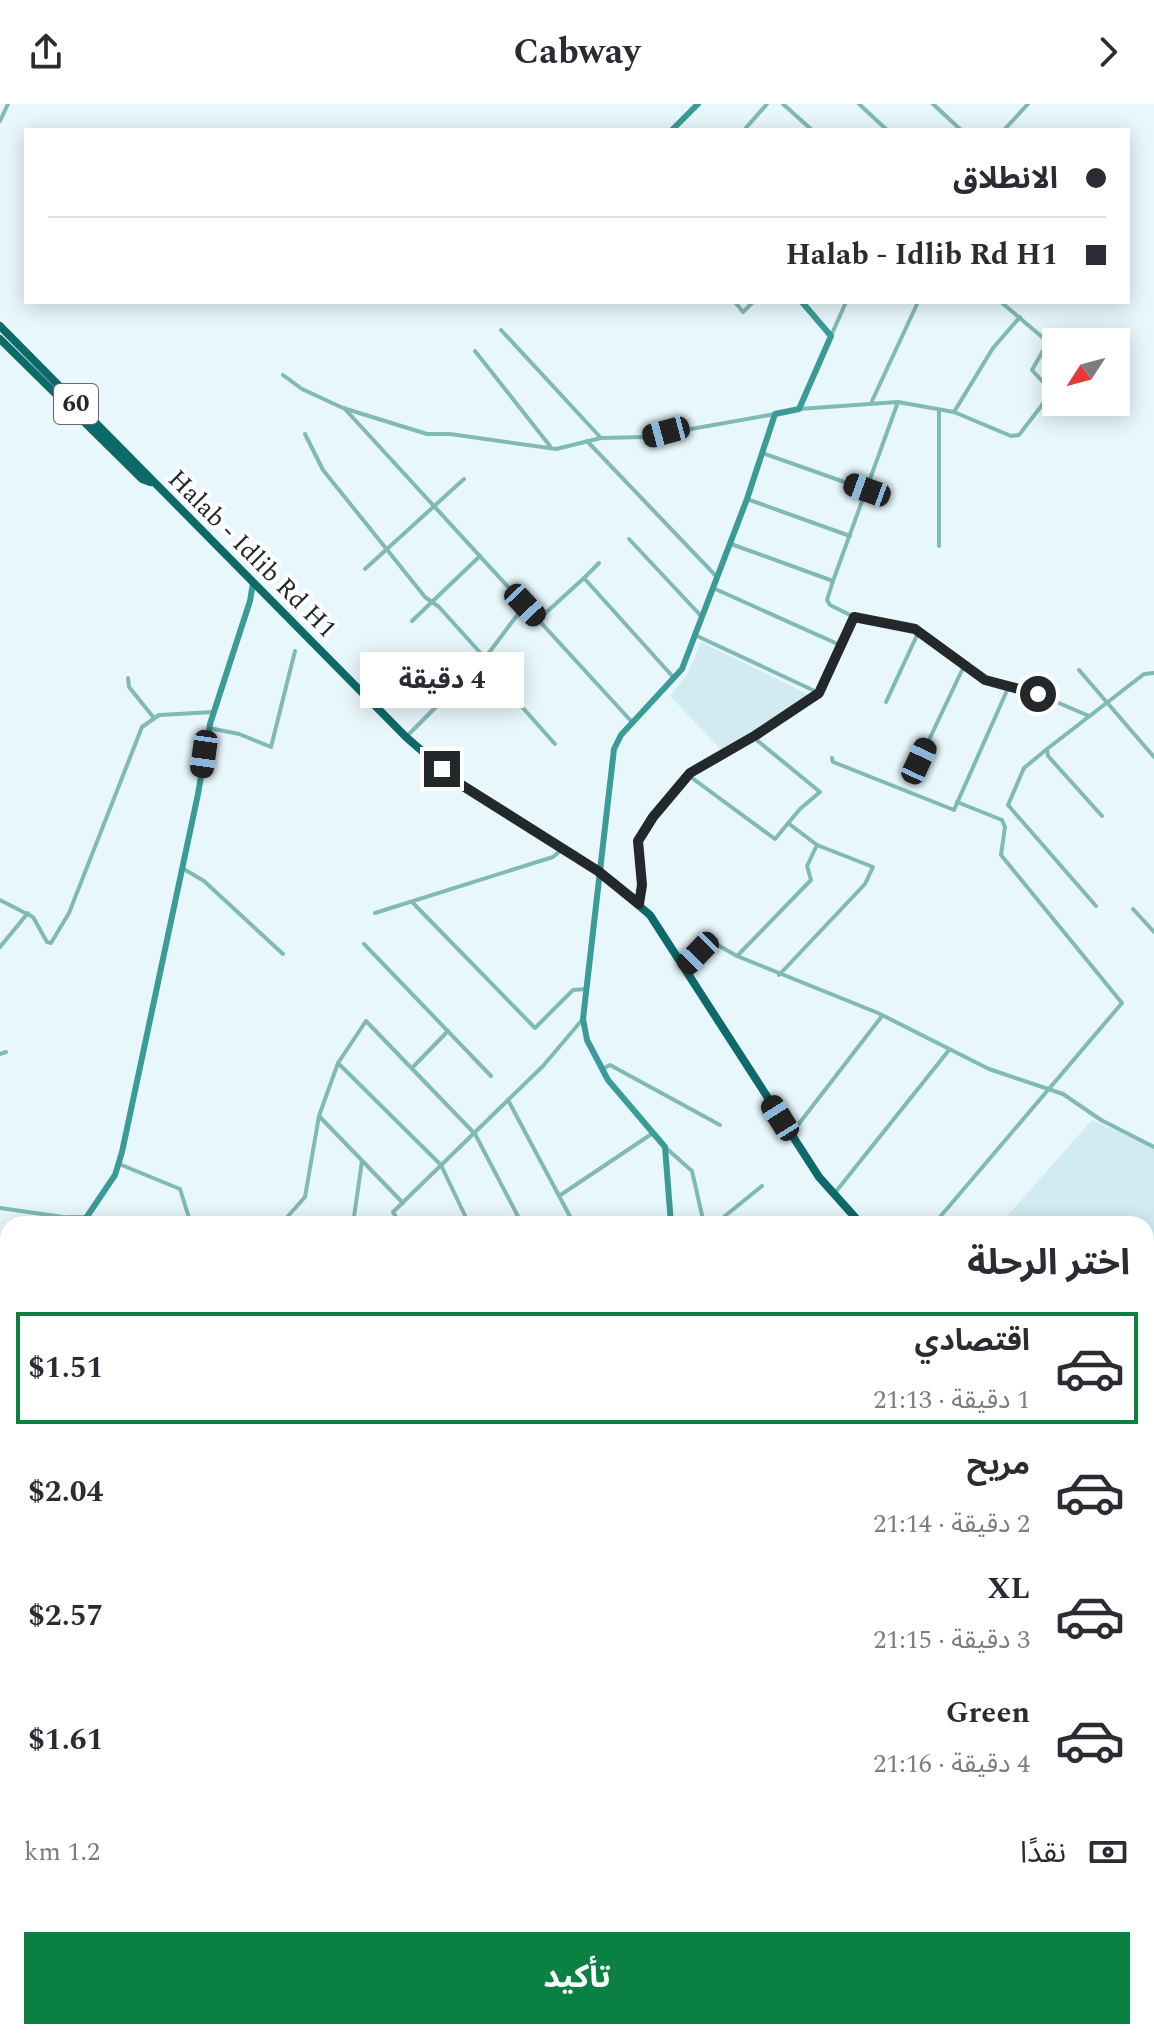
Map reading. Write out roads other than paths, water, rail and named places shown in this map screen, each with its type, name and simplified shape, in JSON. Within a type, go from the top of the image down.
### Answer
[{"type":"highway","name":"Halab - Idlib Rd H1","points":[[0,326],[150,482],[406,737],[460,784],[598,871],[639,904],[664,931],[791,1134],[854,1216]]},
{"type":"highway","name":"60","points":[[0,339],[142,479],[150,482]]},
{"type":"highway","points":[[37,375],[62,396],[65,392]]},
{"type":"street","points":[[0,121],[8,104]]},
{"type":"street","points":[[674,128],[698,104]]},
{"type":"street","points":[[746,128],[767,104]]},
{"type":"street","points":[[783,104],[810,128]]},
{"type":"street","points":[[859,104],[885,128]]},
{"type":"street","points":[[933,104],[959,128]]},
{"type":"street","points":[[1006,128],[1028,104]]},
{"type":"street","points":[[737,304],[743,312],[751,304]]},
{"type":"street","points":[[804,304],[831,336]]},
{"type":"street","points":[[799,409],[845,304]]},
{"type":"street","points":[[872,402],[917,304]]},
{"type":"street","points":[[283,375],[302,389],[343,408],[427,434],[552,448],[601,438],[646,437],[799,409],[872,402],[898,402],[954,412],[1011,436],[1019,435],[1052,392],[1032,370],[1048,342],[1004,304]]},
{"type":"street","points":[[954,412],[993,348],[1020,317]]},
{"type":"street","points":[[501,330],[601,438]]},
{"type":"street","points":[[475,351],[552,448]]},
{"type":"street","points":[[898,402],[833,581],[827,600],[830,605],[854,617],[919,631],[985,680],[1038,694],[1089,716]]},
{"type":"street","points":[[343,408],[632,722]]},
{"type":"street","points":[[939,411],[939,546]]},
{"type":"street","points":[[702,1216],[692,1171],[665,1147],[602,1069],[587,1040],[583,1019],[614,749],[632,722],[675,679],[697,636],[775,414]]},
{"type":"street","points":[[305,434],[323,470],[555,744]]},
{"type":"street","points":[[587,441],[718,578]]},
{"type":"street","points":[[762,453],[867,490]]},
{"type":"street","points":[[365,569],[464,479]]},
{"type":"street","points":[[747,499],[850,536]]},
{"type":"street","points":[[629,539],[703,619]]},
{"type":"street","points":[[731,544],[833,581]]},
{"type":"street","points":[[412,621],[480,556]]},
{"type":"street","points":[[538,620],[599,563]]},
{"type":"street","points":[[584,578],[675,679]]},
{"type":"street","points":[[87,1216],[119,1164],[209,728],[253,583]]},
{"type":"street","points":[[713,588],[840,645]]},
{"type":"street","points":[[406,737],[484,660],[525,605]]},
{"type":"street","points":[[639,904],[642,885],[639,837],[688,775],[819,693],[854,617]]},
{"type":"street","points":[[886,702],[919,631]]},
{"type":"street","points":[[697,636],[819,693]]},
{"type":"street","points":[[209,728],[239,734],[271,747],[295,651]]},
{"type":"street","points":[[919,761],[964,666]]},
{"type":"street","points":[[1079,670],[1154,757]]},
{"type":"street","points":[[379,709],[421,673],[453,690]]},
{"type":"street","points":[[1102,816],[1048,756],[1047,749],[1144,674],[1154,673]]},
{"type":"street","points":[[128,678],[129,687],[154,718]]},
{"type":"street","points":[[832,758],[833,762],[954,810],[1009,686]]},
{"type":"street","points":[[0,900],[28,913],[49,944],[69,913],[135,739],[154,718],[188,711],[214,712]]},
{"type":"street","points":[[688,775],[775,839],[820,792],[753,737]]},
{"type":"street","points":[[1052,745],[1024,768],[1008,805],[1096,906]]},
{"type":"street","points":[[941,1216],[1050,1090],[1099,1026],[1122,1003],[1001,855],[1005,827],[1002,820],[957,802]]},
{"type":"street","points":[[779,975],[865,884],[873,867],[817,845],[788,823]]},
{"type":"street","points":[[737,956],[811,880],[807,866],[817,845]]},
{"type":"street","points":[[375,913],[553,857],[563,848]]},
{"type":"street","points":[[182,868],[204,881],[283,954]]},
{"type":"street","points":[[413,903],[535,1028],[573,990],[586,989]]},
{"type":"street","points":[[1133,909],[1154,932]]},
{"type":"street","points":[[0,947],[28,913]]},
{"type":"street","points":[[686,965],[709,940],[779,975],[882,1016],[989,1069],[1050,1090],[1154,1147]]},
{"type":"street","points":[[364,944],[491,1076]]},
{"type":"street","points":[[791,1134],[882,1016]]},
{"type":"street","points":[[395,1216],[393,1212],[475,1134],[583,1019]]},
{"type":"street","points":[[288,1216],[305,1197],[319,1116],[338,1063],[366,1021],[475,1134],[518,1216]]},
{"type":"street","points":[[412,1068],[448,1031]]},
{"type":"street","points":[[834,1194],[949,1050]]},
{"type":"street","points":[[338,1063],[441,1165],[465,1216]]},
{"type":"street","points":[[602,1069],[610,1065],[720,1125]]},
{"type":"street","points":[[508,1100],[570,1216]]},
{"type":"street","points":[[319,1116],[403,1203]]},
{"type":"street","points":[[559,1196],[653,1133]]},
{"type":"street","points":[[665,1147],[670,1216]]},
{"type":"street","points":[[354,1216],[362,1161]]},
{"type":"street","points":[[119,1164],[180,1189],[188,1216]]},
{"type":"street","points":[[725,1216],[762,1186]]},
{"type":"street","points":[[0,1208],[56,1216]]}]
